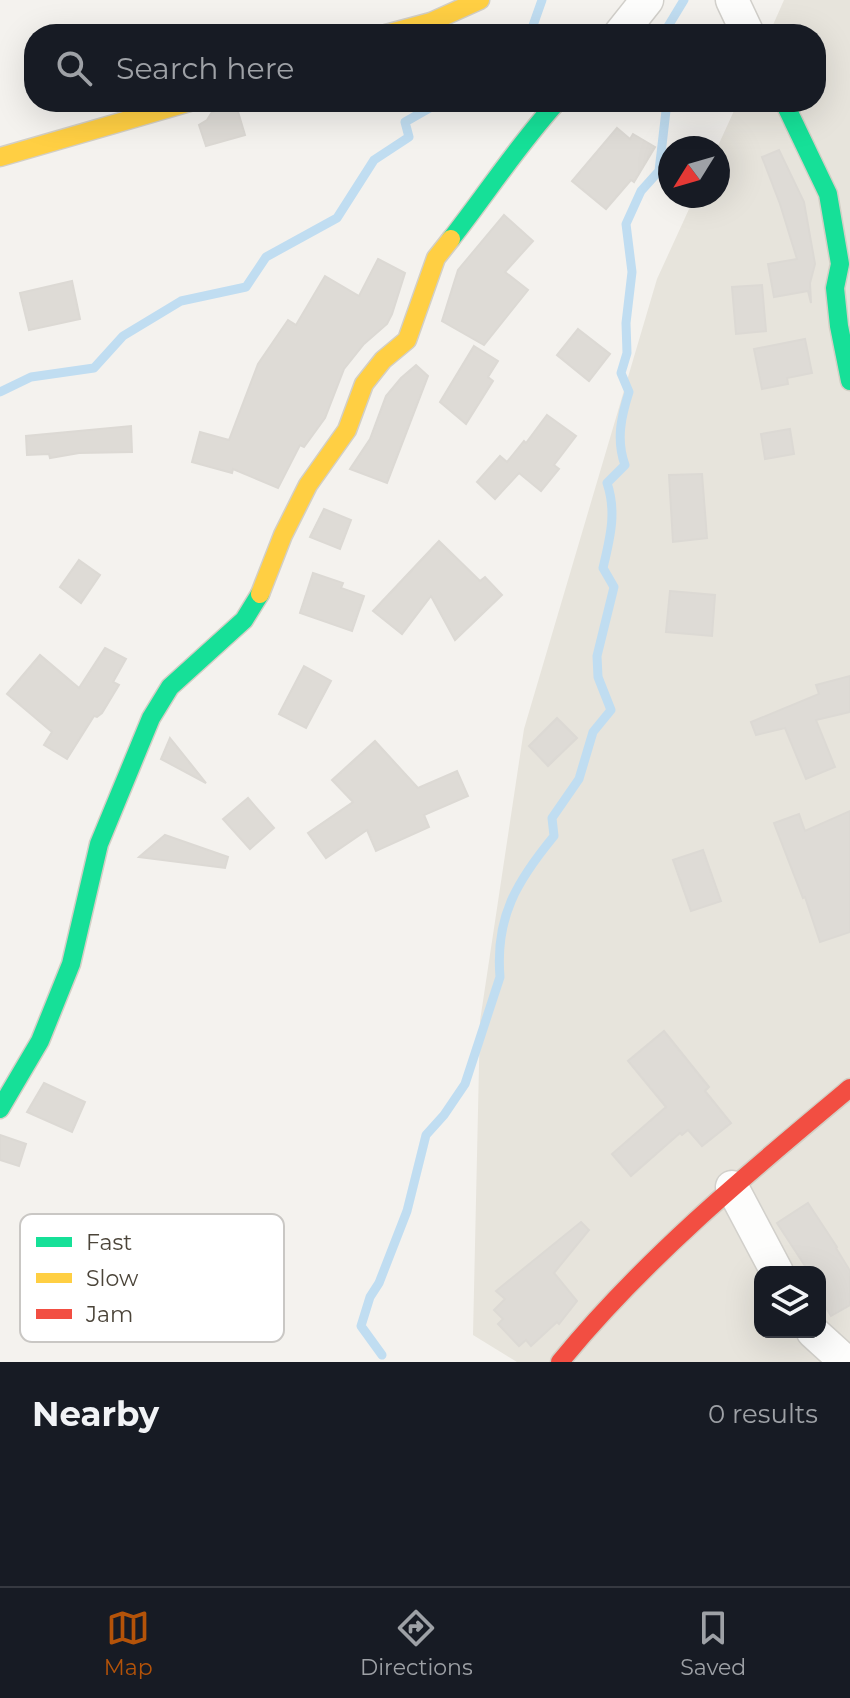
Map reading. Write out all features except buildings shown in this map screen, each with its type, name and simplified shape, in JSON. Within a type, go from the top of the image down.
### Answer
[{"type":"street","points":[[424,24],[480,0]]},
{"type":"street","points":[[628,24],[647,0]]},
{"type":"street","points":[[732,0],[743,24]]},
{"type":"street","points":[[0,157],[155,112]]},
{"type":"street","points":[[0,1109],[40,1041],[71,964],[99,844],[151,718],[170,687],[244,620],[262,590],[283,535],[308,485],[347,430],[364,384],[383,360],[407,340],[436,258],[486,194],[524,138],[548,112]]},
{"type":"street","points":[[789,112],[828,194],[840,264],[835,288],[839,326],[850,381]]},
{"type":"street","points":[[560,1362],[596,1318],[732,1187],[850,1088]]},
{"type":"street","points":[[732,1187],[774,1266]]},
{"type":"street","points":[[820,1338],[846,1362]]},
{"type":"shaded area","points":[[784,0],[850,0],[850,1362],[517,1362],[473,1335],[480,1021],[524,729],[657,279],[690,208],[730,208],[730,136],[722,136],[733,112],[826,112],[826,24],[773,24]]},
{"type":"waterway","points":[[534,24],[542,0]]},
{"type":"waterway","points":[[669,24],[684,0]]},
{"type":"waterway","points":[[0,392],[31,377],[94,368],[123,336],[181,301],[246,287],[266,257],[337,218],[374,160],[409,137],[405,122],[422,112]]},
{"type":"waterway","points":[[382,1355],[361,1326],[370,1297],[379,1283],[407,1211],[426,1135],[465,1084],[500,977],[501,936],[511,901],[529,869],[554,836],[552,818],[579,779],[593,732],[611,710],[598,677],[597,656],[614,587],[603,568],[612,515],[607,483],[625,465],[621,428],[629,392],[621,373],[627,353],[626,323],[632,272],[626,224],[641,191],[659,171],[666,112]]},
{"type":"traffic: fast","points":[[451,239],[548,112]]},
{"type":"traffic: fast","points":[[789,112],[828,194],[840,264],[835,288],[839,326],[850,381]]},
{"type":"traffic: fast","points":[[0,1109],[40,1041],[71,964],[99,844],[151,718],[170,687],[244,620],[260,594]]},
{"type":"traffic: slow","points":[[424,24],[480,0]]},
{"type":"traffic: slow","points":[[0,157],[155,112]]},
{"type":"traffic: slow","points":[[260,594],[283,535],[308,485],[347,430],[364,384],[383,360],[407,340],[436,258],[451,239]]},
{"type":"traffic: jam","points":[[560,1362],[662,1252],[850,1088]]}]
